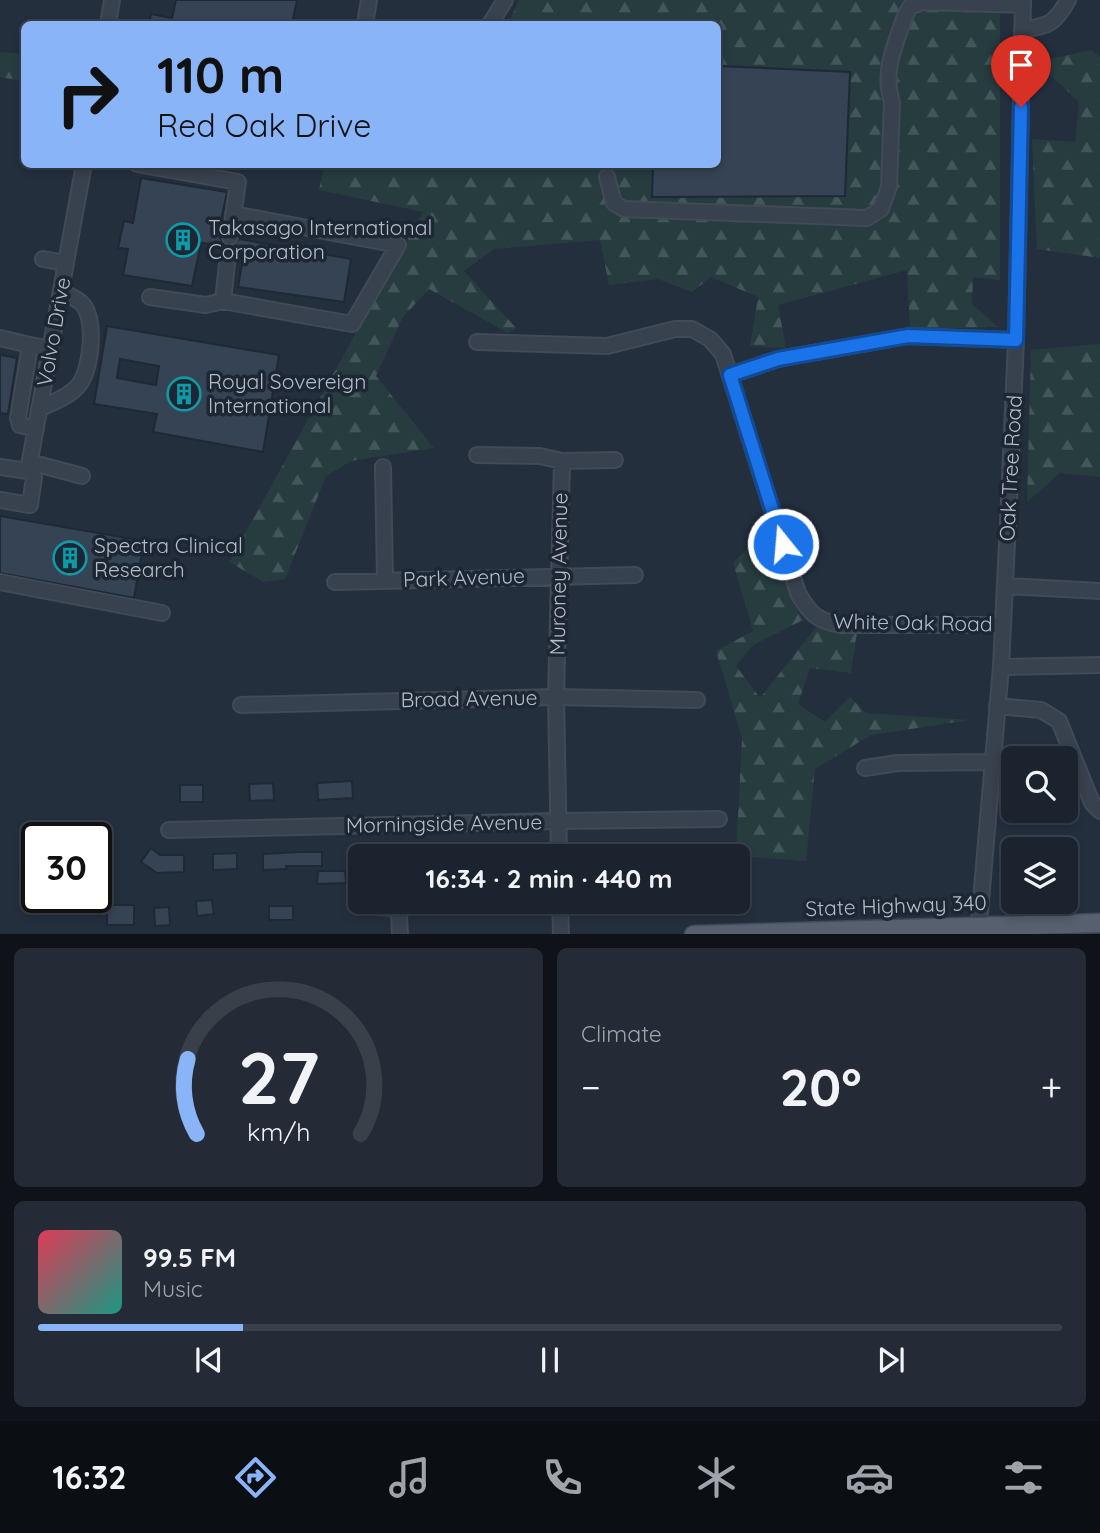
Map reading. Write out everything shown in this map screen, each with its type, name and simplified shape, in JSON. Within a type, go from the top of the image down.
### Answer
[{"type":"main road","name":"State Highway 340","points":[[694,934],[978,930],[1100,922]]},
{"type":"street","points":[[108,21],[112,0]]},
{"type":"street","points":[[366,21],[369,0]]},
{"type":"street","points":[[492,21],[505,0]]},
{"type":"street","points":[[1022,30],[1049,25],[1059,16],[1068,0]]},
{"type":"street","points":[[607,177],[614,203],[624,209],[867,218],[881,209],[889,187],[892,102],[887,75],[910,7],[922,2],[1023,2]]},
{"type":"street","name":"Oak Tree Road","points":[[978,930],[1001,667],[1005,586],[1016,340],[1023,2]]},
{"type":"street","name":"Volvo Drive","points":[[0,500],[30,505],[34,477],[29,467],[83,168]]},
{"type":"street","points":[[159,168],[238,182],[230,237]]},
{"type":"street","points":[[150,297],[206,305],[223,301],[352,324],[398,245],[233,214]]},
{"type":"street","points":[[223,301],[228,254]]},
{"type":"street","points":[[43,259],[66,263]]},
{"type":"street","points":[[39,409],[78,386],[88,365],[90,321],[86,308],[81,302],[61,292]]},
{"type":"street","name":"White Oak Road","points":[[477,342],[607,346],[674,329],[692,329],[710,339],[723,354],[798,593],[807,609],[823,622],[841,625],[1003,625]]},
{"type":"street","points":[[730,375],[778,359],[908,336],[1016,340]]},
{"type":"street","points":[[0,338],[50,349]]},
{"type":"street","points":[[30,345],[18,418],[20,425],[36,429]]},
{"type":"street","points":[[477,455],[540,456],[562,461],[615,460]]},
{"type":"street","name":"Muroney Avenue","points":[[559,844],[556,697],[562,461]]},
{"type":"street","points":[[0,467],[29,467],[82,476]]},
{"type":"street","points":[[383,467],[385,580]]},
{"type":"street","name":"Park Avenue","points":[[335,582],[635,575]]},
{"type":"street","points":[[0,582],[162,613]]},
{"type":"street","points":[[1005,586],[1100,591]]},
{"type":"street","points":[[1001,667],[1100,665]]},
{"type":"street","name":"Broad Avenue","points":[[241,705],[556,697],[697,700]]},
{"type":"street","points":[[997,706],[1041,710],[1059,721],[1093,803],[1100,811]]},
{"type":"street","points":[[865,768],[898,763],[992,762]]},
{"type":"street","name":"Morningside Avenue","points":[[169,830],[719,819]]},
{"type":"street","points":[[399,914],[400,934]]},
{"type":"street","points":[[560,914],[561,934]]},
{"type":"green space","points":[[519,0],[1000,0],[1000,280],[973,277],[972,304],[998,327],[910,329],[907,270],[778,305],[786,348],[750,346],[758,297],[711,277],[692,292],[658,279],[609,285],[600,240],[494,249],[464,271],[516,328],[508,333],[429,289],[403,317],[376,376],[434,448],[351,461],[326,476],[285,579],[264,582],[229,562],[423,212],[319,190],[323,168],[721,168],[721,21],[509,21]]},
{"type":"green space","points":[[1091,50],[1100,57],[1100,258],[1037,249],[1032,139],[1075,142],[1079,102],[1037,62]]},
{"type":"green space","points":[[0,52],[21,54],[21,80],[0,77]]},
{"type":"green space","points":[[1100,344],[1100,477],[1060,473],[1027,502],[1031,350]]},
{"type":"green space","points":[[768,528],[794,604],[803,620],[753,645],[736,666],[760,698],[817,626],[838,634],[857,632],[851,673],[810,668],[798,704],[825,722],[850,697],[866,713],[970,720],[871,735],[815,769],[806,861],[750,857],[750,844],[737,844],[742,738],[716,651],[753,631],[733,563]]},
{"type":"building","points":[[176,0],[297,0],[293,21],[150,21],[151,14],[172,18]]},
{"type":"building","points":[[721,66],[850,72],[845,196],[652,197],[653,168],[721,168]]},
{"type":"building","points":[[141,178],[227,192],[218,235],[225,245],[220,248],[215,244],[201,243],[192,286],[123,275],[128,249],[118,248],[124,221],[133,223]]},
{"type":"building","points":[[239,239],[351,259],[344,302],[238,287],[243,259],[237,258],[237,251],[233,246]]},
{"type":"building","name":"Royal Sovereign International","points":[[107,326],[279,355],[263,452],[153,432],[157,414],[94,404]],"holes":[[[120,359],[159,366],[156,385],[117,378]]]},
{"type":"building","points":[[0,355],[17,358],[8,414],[0,413]]},
{"type":"building","name":"Spectra Clinical Research","points":[[0,516],[144,541],[134,598],[0,573]]},
{"type":"building","points":[[352,781],[353,798],[318,800],[317,783]]},
{"type":"building","points":[[273,783],[274,800],[250,801],[249,784]]},
{"type":"building","points":[[180,785],[203,785],[203,802],[180,802]]},
{"type":"building","points":[[151,848],[160,855],[184,855],[184,872],[157,873],[141,862]]},
{"type":"building","points":[[322,852],[322,866],[286,866],[286,869],[263,870],[263,854]]},
{"type":"building","points":[[237,853],[237,869],[213,870],[213,854]]},
{"type":"building","points":[[318,871],[345,871],[346,883],[317,884]]},
{"type":"building","points":[[212,900],[214,914],[197,916],[196,901]]},
{"type":"building","points":[[112,905],[134,905],[134,925],[107,925],[107,913],[112,913]]},
{"type":"building","points":[[269,906],[293,906],[293,920],[269,920]]},
{"type":"building","points":[[169,907],[170,925],[155,926],[154,908]]},
{"type":"place","name":"Takasago International Corporation","points":[[183,240]]},
{"type":"place","name":"Royal Sovereign International","points":[[184,394]]},
{"type":"place","name":"Spectra Clinical Research","points":[[70,558]]},
{"type":"route","points":[[783,544],[730,375],[778,359],[908,336],[1016,340],[1021,107]]}]
